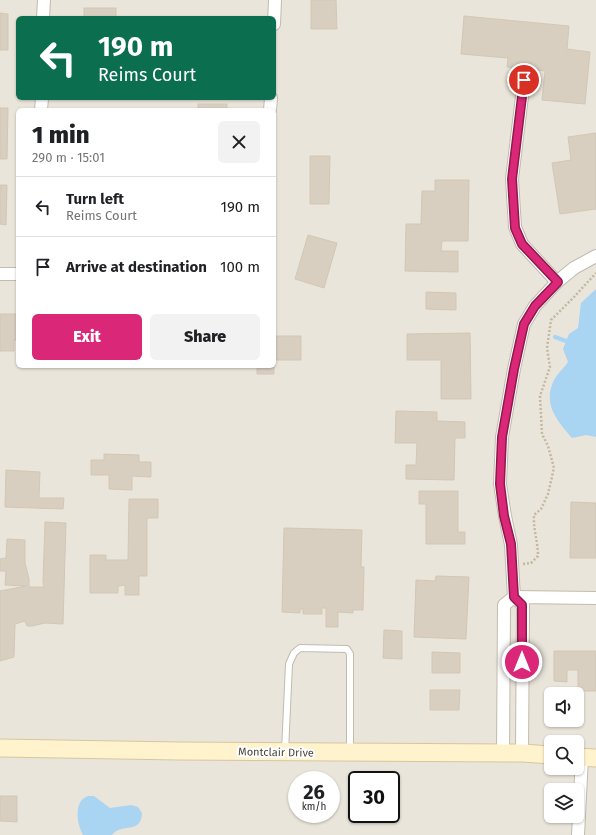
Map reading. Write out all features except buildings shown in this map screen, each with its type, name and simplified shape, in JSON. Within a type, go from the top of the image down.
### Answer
[{"type":"street","points":[[43,16],[44,0]]},
{"type":"street","points":[[274,16],[275,0]]},
{"type":"street","points":[[524,80],[512,179],[515,228],[522,244],[558,282]]},
{"type":"street","points":[[522,753],[518,601],[512,565],[511,544],[504,516],[500,484],[504,430],[514,369],[524,324],[535,306],[558,282],[574,268],[596,256]]},
{"type":"street","points":[[0,274],[16,274]]},
{"type":"street","points":[[503,753],[504,605],[518,601],[596,598]]},
{"type":"street","name":"Montclair Drive","points":[[0,748],[350,753],[522,753],[544,755]]},
{"type":"street","points":[[578,835],[585,758]]},
{"type":"lane","points":[[285,752],[289,664],[294,653],[300,648],[346,649],[350,654],[350,753]]},
{"type":"path","points":[[512,565],[531,563],[538,556],[538,546],[533,526],[534,515],[541,509],[548,494],[554,468],[548,446],[542,434],[540,396],[550,367],[548,348],[550,320],[596,273]]},
{"type":"shaded area","points":[[0,0],[596,0],[596,835],[0,835]]},
{"type":"water","points":[[596,289],[596,437],[586,435],[572,438],[554,414],[551,407],[550,393],[555,379],[568,362],[563,349],[569,334],[578,328],[581,303]]},
{"type":"water","points":[[88,796],[94,796],[110,808],[131,805],[138,807],[142,813],[141,820],[135,826],[121,829],[112,835],[83,835],[79,825],[78,808],[83,799]]},
{"type":"waterway","points":[[555,337],[566,341],[572,340]]},
{"type":"route","points":[[522,662],[522,605],[514,597],[511,544],[504,516],[500,484],[502,437],[514,369],[524,324],[535,306],[558,282],[522,244],[515,228],[512,179],[524,80]]}]
